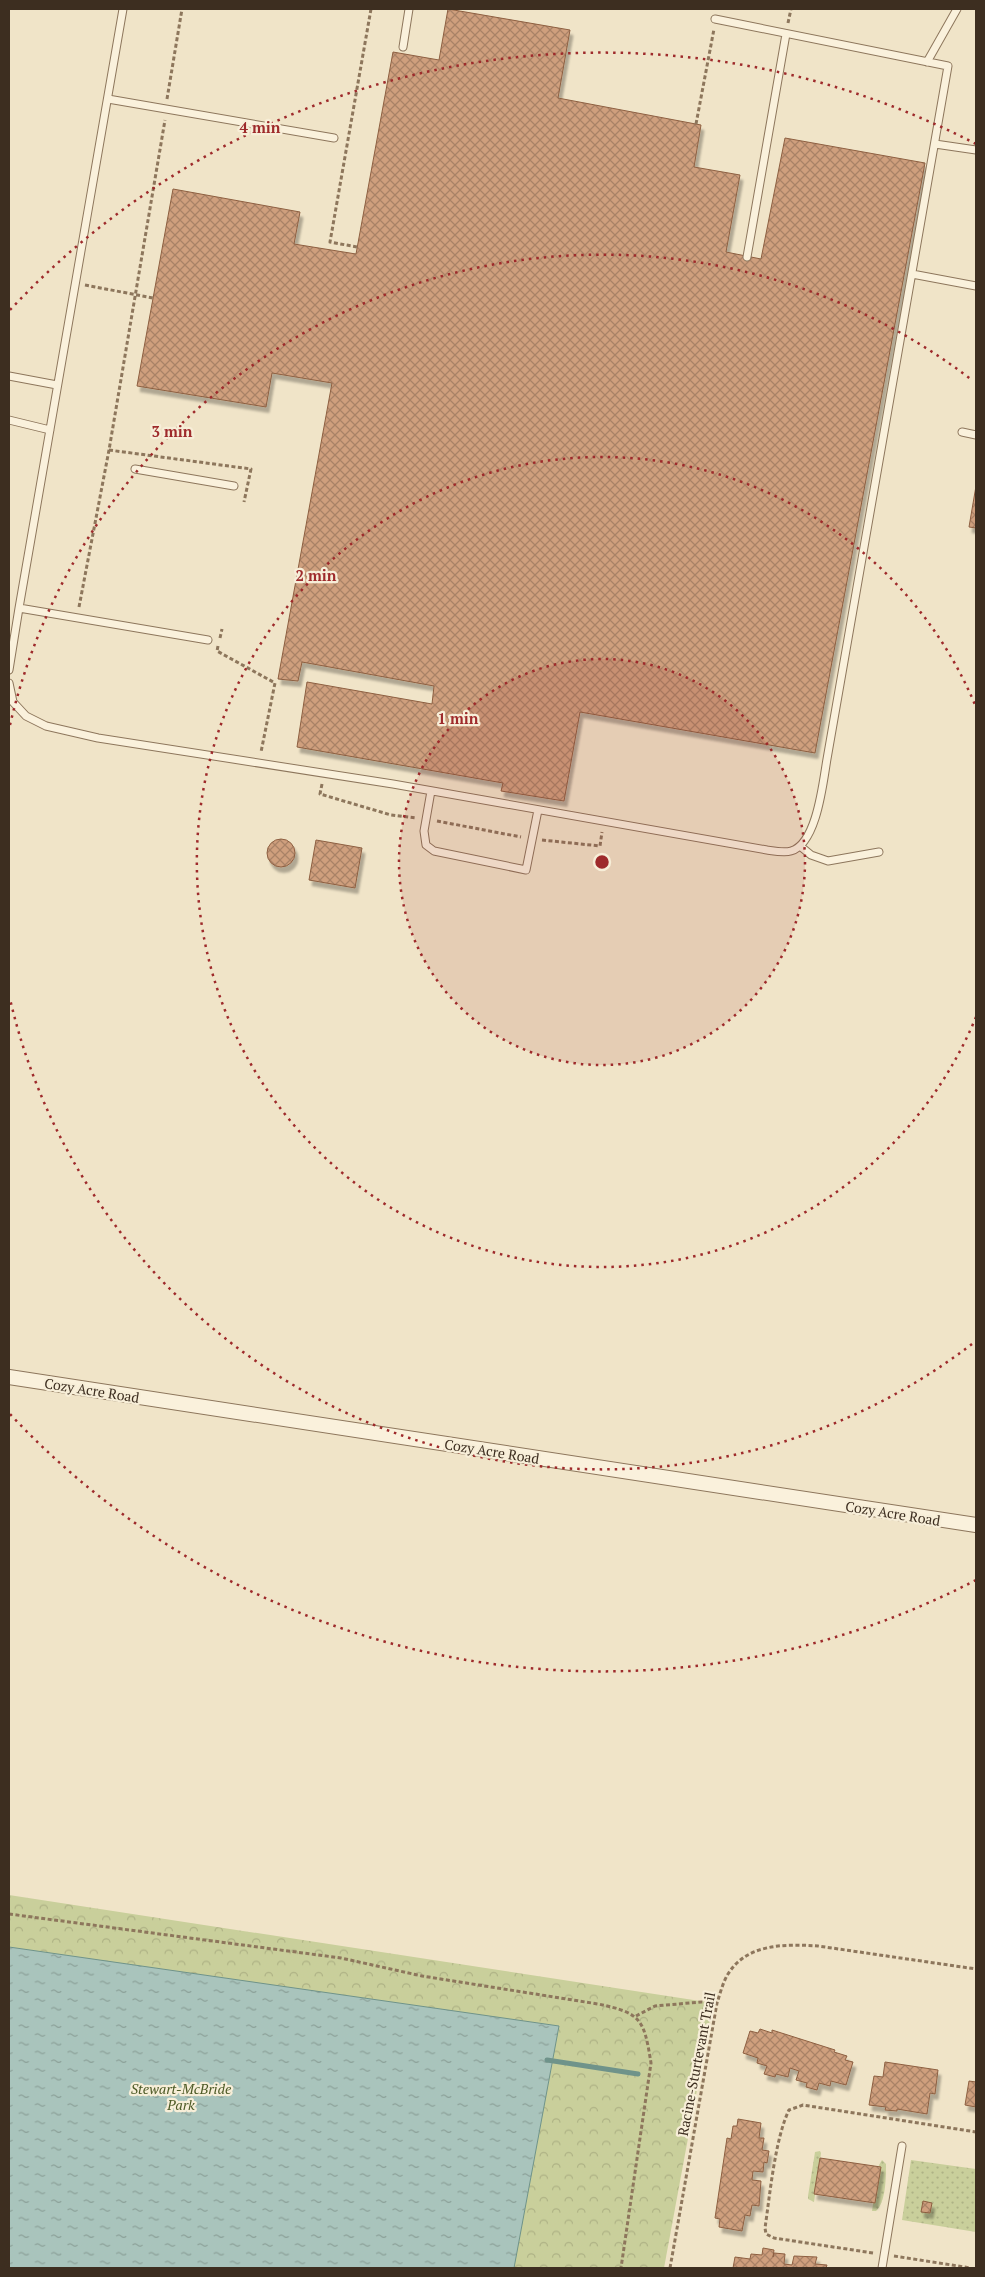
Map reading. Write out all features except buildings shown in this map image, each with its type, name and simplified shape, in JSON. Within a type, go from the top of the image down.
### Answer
[{"type":"street","name":"Cozy Acre Road","points":[[9,1377],[976,1526]]},
{"type":"lane","points":[[9,670],[57,385],[124,9]]},
{"type":"lane","points":[[403,47],[409,9]]},
{"type":"lane","points":[[927,62],[957,9]]},
{"type":"lane","points":[[9,683],[13,702],[26,716],[46,726],[98,738],[432,791],[767,850],[791,852],[800,846],[807,838],[818,805],[948,66],[715,19]]},
{"type":"lane","points":[[747,257],[786,34]]},
{"type":"lane","points":[[108,99],[334,138]]},
{"type":"lane","points":[[935,144],[976,150]]},
{"type":"lane","points":[[912,274],[976,286]]},
{"type":"lane","points":[[9,376],[57,385]]},
{"type":"lane","points":[[9,420],[50,430]]},
{"type":"lane","points":[[962,432],[976,435]]},
{"type":"lane","points":[[135,469],[234,486]]},
{"type":"lane","points":[[19,608],[208,640]]},
{"type":"lane","points":[[432,791],[424,832],[426,845],[434,851],[526,870],[538,810]]},
{"type":"lane","points":[[800,846],[828,861],[879,852]]},
{"type":"lane","points":[[882,2268],[902,2146]]},
{"type":"path","points":[[77,618],[109,450],[166,124],[165,109],[182,9]]},
{"type":"path","points":[[357,247],[330,242],[371,9]]},
{"type":"path","points":[[696,124],[715,19]]},
{"type":"path","points":[[76,283],[153,298]]},
{"type":"path","points":[[109,450],[251,469],[244,502]]},
{"type":"path","points":[[222,629],[217,651],[275,683],[259,763]]},
{"type":"path","points":[[324,773],[320,794],[391,815],[532,839],[600,846],[604,822]]},
{"type":"path","points":[[9,1914],[342,1958],[422,1976],[598,2004],[617,2008],[636,2016],[646,2032],[651,2062],[621,2268]]},
{"type":"path","name":"Racine-Sturtevant Trail","points":[[670,2268],[717,2003],[728,1973],[745,1956],[764,1948],[792,1944],[818,1946],[976,1969]]},
{"type":"path","points":[[636,2016],[655,2006],[701,2002],[717,2003]]},
{"type":"path","points":[[971,2268],[774,2238],[766,2234],[764,2228],[784,2119],[789,2110],[803,2105],[976,2132]]},
{"type":"green space","name":"Stewart-McBride Park","points":[[9,1895],[713,2003],[664,2268],[9,2268]]},
{"type":"green space","points":[[820,2151],[814,2202],[808,2199],[808,2196],[815,2152]]},
{"type":"green space","points":[[882,2160],[886,2164],[884,2196],[876,2211],[872,2211],[879,2165]]},
{"type":"green space","points":[[911,2160],[976,2169],[976,2232],[902,2220]]},
{"type":"water","name":"Stewart-McBride Park","points":[[9,1947],[559,2026],[514,2268],[9,2268]]},
{"type":"waterway","points":[[547,2060],[638,2074]]}]
